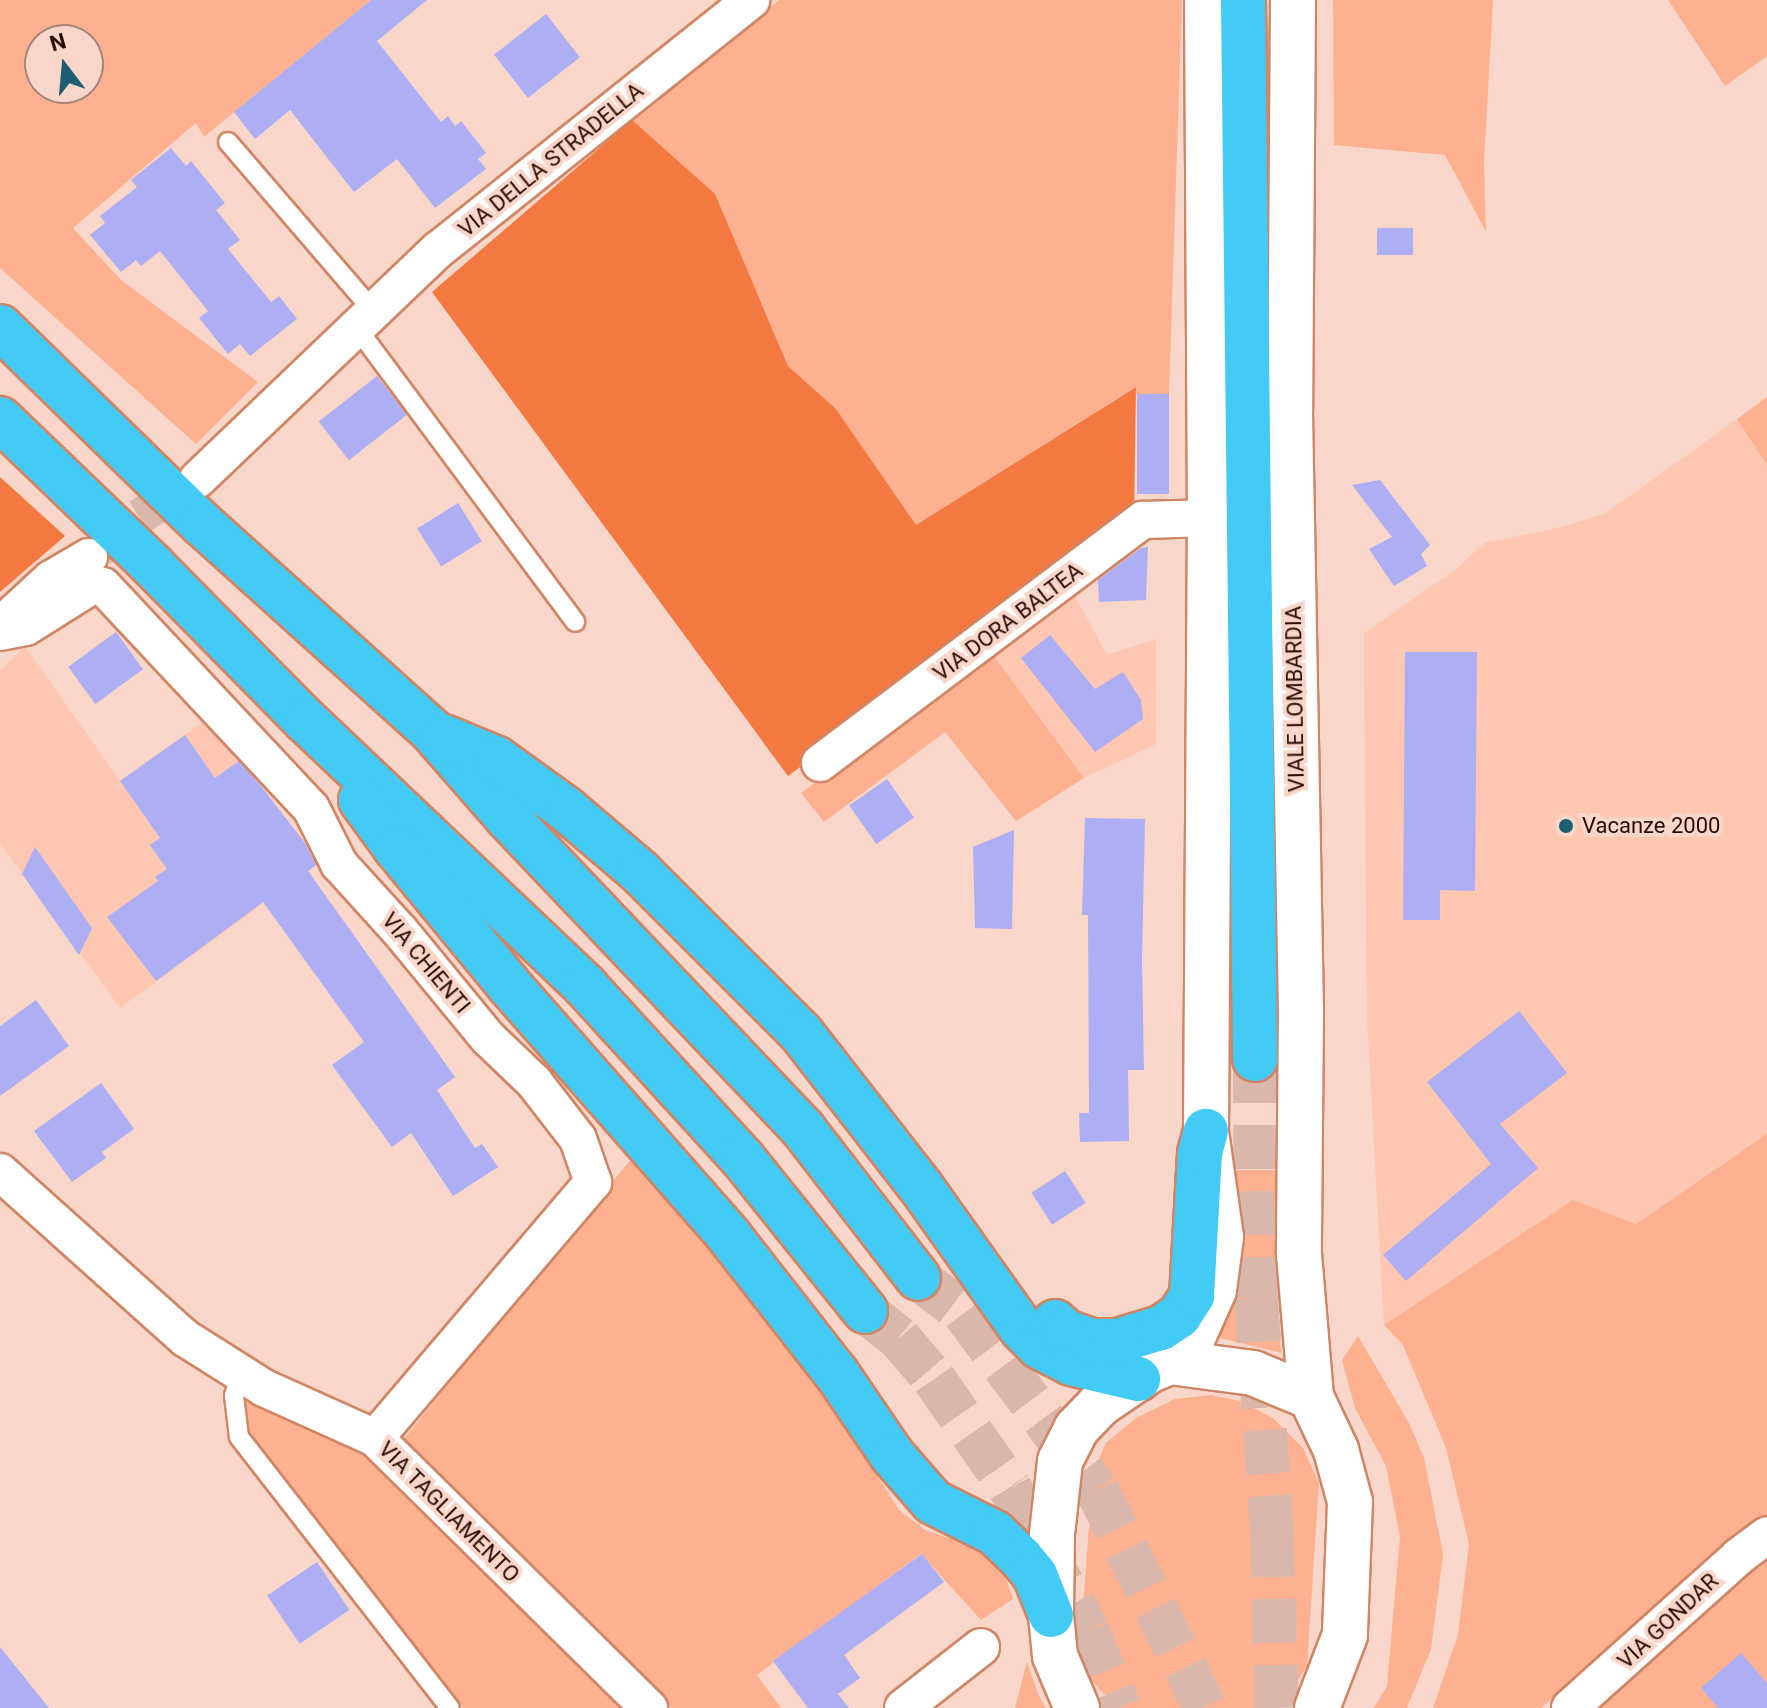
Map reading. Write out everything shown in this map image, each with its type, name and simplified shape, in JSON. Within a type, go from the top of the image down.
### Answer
[{"type":"highway","points":[[1243,0],[1255,1059]]},
{"type":"highway","points":[[0,327],[201,523],[433,732],[508,818],[803,1129],[918,1278]]},
{"type":"highway","points":[[0,419],[164,576],[305,720],[586,987],[743,1159],[865,1311]]},
{"type":"highway","points":[[305,720],[396,848],[508,984],[729,1236],[837,1374],[892,1455],[933,1502],[995,1533],[1020,1557],[1035,1575],[1051,1615]]},
{"type":"highway","points":[[433,732],[497,759],[566,809],[640,872],[801,1033],[923,1143],[1047,1315],[1066,1332],[1092,1341],[1117,1341],[1161,1328],[1179,1316],[1192,1296],[1200,1153],[1206,1131]]},
{"type":"highway","points":[[801,1033],[921,1187],[1022,1329],[1040,1347],[1071,1363],[1154,1370]]},
{"type":"main road","points":[[1077,1708],[1055,1656],[1051,1615],[1052,1534],[1060,1461],[1076,1429],[1100,1404],[1154,1370],[1193,1337],[1214,1290],[1221,1237],[1206,1131],[1210,518],[1207,0]]},
{"type":"main road","name":"VIALE LOMBARDIA","points":[[1293,0],[1290,412],[1301,1010],[1299,1254],[1311,1397]]},
{"type":"main road","points":[[1154,1370],[1253,1373],[1311,1397],[1336,1450],[1350,1502],[1345,1635],[1317,1708]]},
{"type":"street","name":"VIA DELLA STRADELLA","points":[[198,479],[438,250],[751,0]]},
{"type":"street","name":"VIA DORA BALTEA","points":[[820,763],[1143,520],[1210,518]]},
{"type":"street","points":[[0,626],[51,579],[89,557]]},
{"type":"street","name":"VIA CHIENTI","points":[[0,632],[26,627],[93,585],[103,586],[311,808],[339,864],[400,931],[488,1038],[534,1082],[578,1139],[593,1182],[375,1438]]},
{"type":"street","name":"VIA TAGLIAMENTO","points":[[0,1172],[185,1338],[241,1374],[375,1438],[649,1708]]},
{"type":"street","name":"VIA GONDAR","points":[[1570,1708],[1623,1664],[1738,1557],[1767,1535]]},
{"type":"street","points":[[903,1708],[981,1647]]},
{"type":"lane","points":[[228,142],[365,320],[575,622]]},
{"type":"lane","points":[[241,1374],[234,1396],[239,1437],[450,1708]]},
{"type":"shaded area","points":[[0,0],[371,0],[204,137],[196,123],[73,228],[121,280],[258,382],[196,444],[0,268]]},
{"type":"shaded area","points":[[779,0],[1182,0],[1169,394],[1137,394],[1135,387],[916,525],[836,409],[788,366],[759,297],[632,120]]},
{"type":"shaded area","points":[[1333,0],[1493,0],[1484,162],[1486,232],[1445,155],[1334,145]]},
{"type":"shaded area","points":[[1668,0],[1767,0],[1767,56],[1725,86]]},
{"type":"shaded area","points":[[632,120],[715,194],[788,366],[836,409],[916,525],[1136,387],[1134,518],[788,776],[432,292]]},
{"type":"shaded area","points":[[1767,397],[1767,465],[1737,419]]},
{"type":"shaded area","name":"Vacanze 2000","points":[[1737,419],[1767,465],[1767,1134],[1636,1224],[1573,1200],[1384,1325],[1367,1018],[1364,633],[1458,568],[1484,543],[1562,527],[1606,513]]},
{"type":"shaded area","points":[[0,477],[65,536],[0,592]]},
{"type":"shaded area","points":[[1070,587],[1107,655],[1156,639],[1156,744],[1084,778],[991,652]]},
{"type":"shaded area","points":[[25,646],[120,781],[207,719],[320,862],[120,1008],[0,843],[0,671]]},
{"type":"shaded area","points":[[991,652],[1084,778],[1016,821],[945,732],[824,822],[801,793]]},
{"type":"shaded area","points":[[1767,1134],[1767,1516],[1541,1708],[1433,1708],[1458,1635],[1469,1544],[1446,1448],[1403,1345],[1384,1325],[1573,1200],[1636,1224]]},
{"type":"shaded area","points":[[635,1154],[814,1377],[899,1510],[925,1530],[980,1549],[1002,1567],[1013,1599],[981,1620],[921,1554],[757,1675],[781,1708],[672,1708],[403,1440]]},
{"type":"shaded area","points":[[1234,1170],[1276,1170],[1278,1335],[1282,1353],[1211,1336],[1226,1305]]},
{"type":"shaded area","points":[[1358,1336],[1409,1423],[1424,1458],[1443,1554],[1431,1649],[1407,1708],[1374,1708],[1387,1686],[1400,1536],[1386,1466],[1355,1408],[1342,1360]]},
{"type":"shaded area","points":[[248,1392],[359,1443],[635,1708],[463,1708],[250,1438],[245,1405]]},
{"type":"shaded area","points":[[1211,1395],[1240,1401],[1273,1418],[1303,1448],[1319,1483],[1307,1666],[1285,1700],[1274,1708],[1116,1708],[1089,1677],[1080,1648],[1093,1473],[1106,1443],[1136,1418],[1175,1399]]},
{"type":"shaded area","points":[[1767,1551],[1767,1708],[1589,1708]]},
{"type":"shaded area","points":[[1027,1662],[1039,1696],[1046,1708],[1015,1708]]},
{"type":"building","points":[[371,0],[427,0],[377,41],[441,122],[448,116],[455,126],[461,121],[486,153],[478,159],[486,169],[435,208],[397,159],[354,192],[290,110],[255,139],[234,112]]},
{"type":"building","points":[[546,14],[580,57],[528,98],[494,55]]},
{"type":"building","points":[[171,148],[186,166],[191,161],[225,203],[216,210],[240,240],[228,249],[271,302],[279,296],[297,319],[250,356],[240,344],[228,354],[199,318],[208,311],[160,251],[141,266],[136,260],[121,272],[90,235],[105,223],[100,216],[137,187],[131,180]]},
{"type":"building","points":[[1377,228],[1413,228],[1413,255],[1377,255]]},
{"type":"building","points":[[377,376],[407,415],[349,460],[319,422]]},
{"type":"building","points":[[1137,394],[1169,394],[1169,494],[1137,494]]},
{"type":"building","points":[[1380,480],[1430,545],[1421,554],[1427,566],[1394,586],[1369,549],[1392,537],[1352,485]]},
{"type":"building","points":[[458,503],[482,541],[441,567],[417,528]]},
{"type":"building","points":[[1148,547],[1146,600],[1099,602],[1098,580],[1141,548]]},
{"type":"building","points":[[116,632],[143,669],[95,704],[68,667]]},
{"type":"building","points":[[1050,635],[1095,689],[1123,672],[1141,700],[1143,719],[1095,752],[1021,658]]},
{"type":"building","points":[[1405,652],[1477,652],[1475,891],[1440,890],[1440,920],[1403,920]]},
{"type":"building","points":[[185,735],[215,778],[239,761],[305,843],[316,865],[308,871],[455,1077],[437,1090],[475,1148],[482,1144],[498,1167],[453,1196],[411,1133],[392,1147],[332,1065],[364,1042],[263,902],[156,981],[107,917],[158,881],[155,877],[167,869],[150,845],[160,838],[120,781]]},
{"type":"building","points":[[887,779],[914,818],[876,844],[849,805]]},
{"type":"building","points":[[1085,818],[1145,819],[1142,959],[1144,1070],[1128,1070],[1129,1141],[1080,1142],[1079,1113],[1089,1113],[1088,915],[1082,915]]},
{"type":"building","points":[[1014,830],[1012,929],[975,928],[973,847]]},
{"type":"building","points":[[35,847],[92,928],[79,955],[22,874]]},
{"type":"building","points":[[36,1000],[69,1046],[0,1096],[0,1026]]},
{"type":"building","points":[[1519,1011],[1567,1073],[1500,1124],[1538,1168],[1406,1281],[1383,1255],[1491,1164],[1427,1082]]},
{"type":"building","points":[[101,1083],[134,1129],[102,1152],[106,1158],[72,1182],[34,1131]]},
{"type":"building","points":[[1065,1171],[1086,1203],[1052,1225],[1031,1193]]},
{"type":"building","points":[[922,1554],[944,1582],[844,1655],[860,1678],[838,1694],[849,1708],[808,1708],[773,1661]]},
{"type":"building","points":[[317,1562],[349,1610],[300,1644],[267,1596]]},
{"type":"building","points":[[0,1647],[49,1708],[0,1708]]},
{"type":"building","points":[[1741,1653],[1767,1683],[1767,1708],[1718,1708],[1701,1688]]},
{"type":"tunnel","points":[[99,550],[139,517],[194,482]]},
{"type":"tunnel","points":[[1255,1059],[1256,1298],[1272,1533],[1277,1708]]},
{"type":"tunnel","points":[[918,1278],[964,1313],[1097,1490],[1205,1708]]},
{"type":"tunnel","points":[[865,1311],[899,1338],[934,1379],[1010,1488],[1088,1631],[1119,1708]]},
{"type":"place","name":"Vacanze 2000","points":[[1566,826]]}]
